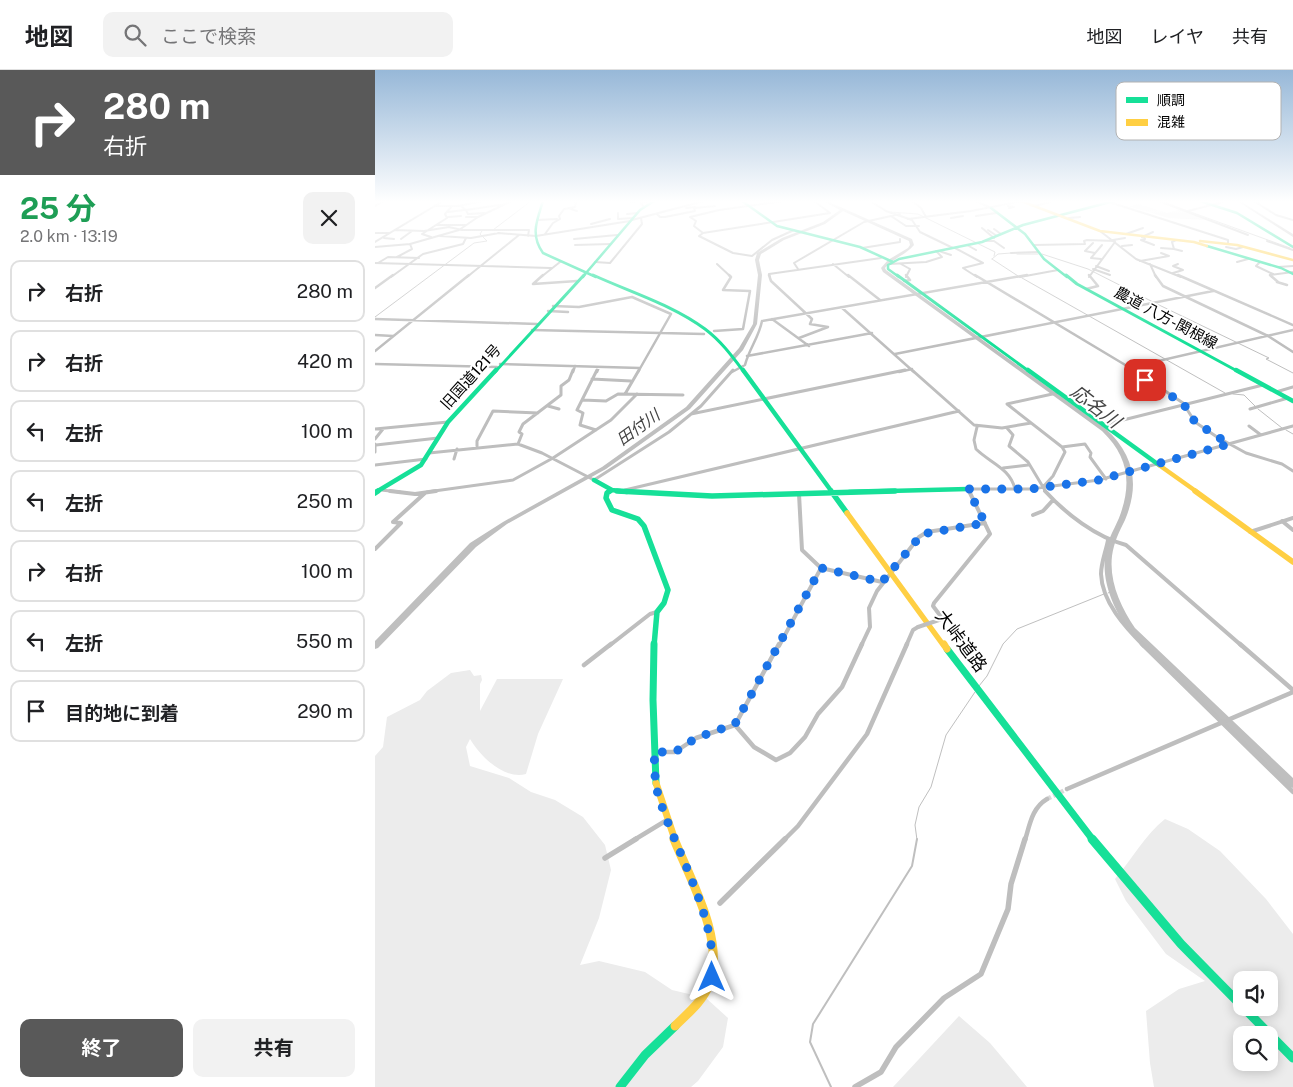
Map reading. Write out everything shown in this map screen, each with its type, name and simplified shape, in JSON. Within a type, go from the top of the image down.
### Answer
[{"type":"main road","name":"大峠道路","points":[[538,248],[560,262],[680,314],[705,329],[729,352],[1066,805],[1141,898],[1238,1004],[1293,1058]]},
{"type":"main road","name":"旧国道121号","points":[[378,492],[416,469],[427,456],[448,422],[548,311],[586,273],[606,248]]},
{"type":"main road","points":[[863,248],[888,261],[952,248]]},
{"type":"main road","name":"農道 八方-関根線","points":[[1036,248],[1058,270],[1086,289],[1290,399]]},
{"type":"main road","points":[[1213,248],[1289,270]]},
{"type":"main road","points":[[1249,248],[1293,260]]},
{"type":"main road","points":[[1285,258],[1293,250]]},
{"type":"main road","points":[[888,261],[887,267],[889,271],[978,337],[1293,562]]},
{"type":"main road","points":[[593,479],[615,491],[713,496],[968,489]]},
{"type":"main road","points":[[615,491],[606,496],[607,502],[612,510],[641,521],[651,541],[661,575],[667,584],[667,598],[657,612],[653,665],[654,752],[657,789],[667,820],[709,925],[714,962],[709,985],[690,1011],[645,1056],[620,1087]]},
{"type":"street","points":[[397,257],[412,248]]},
{"type":"street","points":[[375,288],[427,252],[443,248]]},
{"type":"street","points":[[375,351],[503,248]]},
{"type":"street","points":[[595,262],[610,262],[621,248]]},
{"type":"street","points":[[722,248],[731,253],[752,256],[761,248]]},
{"type":"street","points":[[798,269],[794,263],[819,248]]},
{"type":"street","points":[[955,248],[982,262],[963,268],[1139,373],[1141,377],[1185,405],[1195,422],[1229,444],[1293,470]]},
{"type":"street","points":[[1088,248],[1085,251],[1095,253]]},
{"type":"street","points":[[1125,248],[1140,261],[1173,273],[1293,326]]},
{"type":"street","points":[[1167,248],[1182,251]]},
{"type":"street","points":[[1101,260],[1091,258],[1099,249],[1109,250]]},
{"type":"street","points":[[1086,289],[1098,286],[1088,276],[1109,250]]},
{"type":"street","points":[[901,264],[932,261],[942,257],[938,251]]},
{"type":"street","points":[[938,251],[951,255]]},
{"type":"street","points":[[1011,253],[1038,252]]},
{"type":"street","points":[[1140,261],[1169,256],[1161,253]]},
{"type":"street","points":[[376,263],[386,257],[419,258]]},
{"type":"street","points":[[1162,257],[1166,259]]},
{"type":"street","points":[[1237,262],[1248,259]]},
{"type":"street","points":[[799,338],[827,327],[810,324],[812,320],[769,277],[771,274],[833,264],[888,261],[901,264],[910,269],[909,274],[905,276],[910,280],[903,281]]},
{"type":"street","points":[[560,262],[533,284],[577,281]]},
{"type":"street","points":[[1260,262],[1256,266],[1274,274]]},
{"type":"street","points":[[376,263],[551,268]]},
{"type":"street","points":[[714,331],[743,329],[747,318],[750,292],[723,290],[731,278],[717,264]]},
{"type":"street","points":[[833,264],[881,301]]},
{"type":"street","points":[[1150,264],[1159,283],[1268,336],[1293,352]]},
{"type":"street","points":[[1173,273],[1183,270],[1173,266],[1178,264]]},
{"type":"street","points":[[1096,266],[1109,271]]},
{"type":"street","points":[[1093,269],[1110,275]]},
{"type":"street","points":[[375,465],[398,461],[405,463],[427,456],[477,446],[518,444],[553,458],[593,479],[669,432],[691,414],[734,369],[739,365],[746,364],[749,349],[760,330],[761,322],[1058,270]]},
{"type":"street","points":[[1287,285],[1277,282],[1270,275],[1289,270]]},
{"type":"street","points":[[895,354],[1213,291]]},
{"type":"street","points":[[553,306],[579,307],[632,297],[671,314],[625,394]]},
{"type":"street","points":[[841,307],[977,427],[1007,428],[1031,422]]},
{"type":"street","points":[[548,311],[568,312]]},
{"type":"street","points":[[375,319],[537,324]]},
{"type":"street","points":[[772,319],[780,327],[809,346]]},
{"type":"street","points":[[532,330],[704,334]]},
{"type":"street","points":[[1128,368],[1293,331]]},
{"type":"street","points":[[747,356],[872,334]]},
{"type":"street","points":[[375,335],[394,336]]},
{"type":"street","points":[[375,364],[639,368]]},
{"type":"street","points":[[518,444],[522,435],[519,432],[521,428],[561,395],[560,387],[569,380],[575,366]]},
{"type":"street","points":[[596,430],[580,425],[583,413],[577,410],[599,367]]},
{"type":"street","points":[[691,414],[912,369]]},
{"type":"street","points":[[592,379],[631,381]]},
{"type":"street","points":[[1103,425],[1263,385]]},
{"type":"street","points":[[1276,392],[1293,387]]},
{"type":"street","points":[[1042,487],[1063,459],[1065,452],[1062,447],[1007,404],[1056,393]]},
{"type":"street","points":[[583,400],[606,401],[615,394],[683,395]]},
{"type":"street","points":[[378,492],[425,493],[513,480],[553,458],[613,419],[637,394]]},
{"type":"street","points":[[1250,409],[1290,399]]},
{"type":"street","points":[[548,406],[559,409]]},
{"type":"street","points":[[477,446],[477,441],[493,411],[538,413]]},
{"type":"street","points":[[615,491],[959,411]]},
{"type":"street","points":[[375,429],[448,422]]},
{"type":"street","points":[[1249,426],[1261,435]]},
{"type":"street","points":[[720,903],[798,826],[855,751],[867,734],[913,630],[942,618],[933,606],[934,603],[990,534],[968,489],[1015,489],[1106,479],[1293,426]]},
{"type":"street","points":[[977,427],[974,440],[976,449],[1002,468],[1014,480],[1015,489]]},
{"type":"street","points":[[375,439],[383,428]]},
{"type":"street","points":[[1007,428],[1013,435],[1009,446],[1024,457],[1042,487],[1053,500],[1109,540],[1126,545],[1293,691],[1233,719],[1067,789]]},
{"type":"street","points":[[375,452],[375,444],[438,438]]},
{"type":"street","points":[[1062,447],[1085,444],[1091,453],[1091,460],[1106,479]]},
{"type":"street","points":[[454,459],[457,449]]},
{"type":"street","points":[[1002,468],[1029,465]]},
{"type":"street","points":[[375,549],[401,523],[393,522],[425,493]]},
{"type":"street","points":[[799,494],[802,550],[821,568],[882,582]]},
{"type":"street","points":[[1033,515],[1043,511],[1053,500]]},
{"type":"street","points":[[1250,532],[1293,518]]},
{"type":"street","points":[[1282,521],[1293,530]]},
{"type":"street","points":[[735,724],[754,746],[776,760],[797,746],[808,734],[809,727],[818,714],[842,687],[870,627],[869,608],[882,582],[922,534],[985,523]]},
{"type":"street","points":[[1109,540],[1102,578],[1105,592],[1118,617],[1139,642],[1293,792]]},
{"type":"street","points":[[654,752],[675,752],[696,738],[735,724],[821,568]]},
{"type":"street","points":[[584,665],[650,614],[657,612]]},
{"type":"street","points":[[855,1087],[881,1072],[896,1047],[944,998],[981,974],[1008,909],[1011,884],[1034,811],[1038,804],[1047,799]]},
{"type":"street","points":[[605,858],[667,820]]},
{"type":"shaded area","points":[[470,670],[474,676],[481,675],[480,711],[497,679],[563,679],[538,734],[526,774],[518,775],[501,770],[486,759],[470,739],[466,747],[470,766],[509,778],[531,792],[555,800],[583,817],[605,845],[611,870],[599,918],[580,965],[599,961],[645,972],[672,990],[706,998],[728,1018],[723,1047],[698,1081],[691,1087],[375,1087],[375,756],[383,747],[387,717],[420,700],[427,691],[451,673]]},
{"type":"shaded area","points":[[1165,819],[1188,829],[1220,851],[1266,899],[1293,934],[1293,1087],[1154,1087],[1146,1011],[1179,989],[1205,981],[1166,954],[1126,901],[1115,879],[1145,840]]},
{"type":"shaded area","points":[[959,1016],[990,1043],[1027,1087],[893,1087]]},
{"type":"waterway","points":[[375,317],[467,248]]},
{"type":"waterway","name":"田付川","points":[[375,646],[473,545],[505,523],[604,468],[688,408],[741,349],[755,324],[760,275],[757,260],[759,253],[767,248]]},
{"type":"waterway","name":"応名川","points":[[909,248],[889,261],[883,268],[884,271],[1114,439],[1121,449],[1129,471],[1126,506],[1112,539],[1108,557],[1109,579],[1120,611],[1132,630],[1293,784]]},
{"type":"waterway","points":[[988,248],[995,252],[994,256]]},
{"type":"waterway","points":[[1011,253],[998,254],[992,259],[1018,276]]},
{"type":"waterway","points":[[1017,254],[1038,254]]},
{"type":"waterway","points":[[1042,254],[1088,269],[1153,302]]},
{"type":"waterway","points":[[1022,278],[1225,393]]},
{"type":"waterway","points":[[1157,304],[1269,358],[1266,359],[1293,373]]},
{"type":"waterway","points":[[1233,394],[1244,395],[1255,406]]},
{"type":"waterway","points":[[1258,409],[1282,428]]},
{"type":"waterway","points":[[1286,430],[1293,434]]},
{"type":"waterway","name":"応名川","points":[[1108,593],[1112,591]]},
{"type":"waterway","points":[[979,686],[987,676],[1003,644],[1017,629],[1104,594]]},
{"type":"waterway","points":[[917,839],[915,825],[919,807],[931,787],[946,735],[975,692]]},
{"type":"waterway","points":[[831,1087],[810,1042],[813,1024],[912,866],[917,839]]},
{"type":"tunnel","points":[[1047,799],[1067,789]]},
{"type":"traffic: fast","points":[[539,248],[543,253],[680,314],[705,329],[724,346],[752,381],[847,513]]},
{"type":"traffic: fast","points":[[586,273],[607,248]]},
{"type":"traffic: fast","points":[[863,248],[893,262]]},
{"type":"traffic: fast","points":[[950,248],[899,259],[888,265],[888,269],[1159,465]]},
{"type":"traffic: fast","points":[[1036,248],[1044,259],[1077,284],[1293,401]]},
{"type":"traffic: fast","points":[[1215,248],[1281,268],[1293,274]]},
{"type":"traffic: fast","points":[[375,493],[421,465],[448,422],[586,273]]},
{"type":"traffic: fast","points":[[594,480],[612,490],[621,492],[712,496],[968,489]]},
{"type":"traffic: fast","points":[[612,490],[607,493],[606,498],[612,510],[638,519],[644,526],[668,590],[664,603],[657,612],[655,623],[653,700],[656,783]]},
{"type":"traffic: fast","points":[[947,649],[1053,790],[1137,893],[1228,994],[1293,1058]]},
{"type":"traffic: fast","points":[[620,1087],[645,1055],[675,1026]]},
{"type":"traffic: slow","points":[[1250,248],[1293,260]]},
{"type":"traffic: slow","points":[[1159,465],[1293,562]]},
{"type":"traffic: slow","points":[[847,513],[947,649]]},
{"type":"traffic: slow","points":[[656,783],[669,826],[701,906],[713,949],[713,968],[709,985],[698,1002],[675,1026]]},
{"type":"route","points":[[712,977],[714,962],[709,925],[658,794],[655,779],[654,752],[675,752],[702,735],[735,724],[821,568],[882,582],[922,534],[985,523],[968,489],[1030,489],[1099,480],[1229,444],[1195,422],[1183,403],[1145,380]]}]
